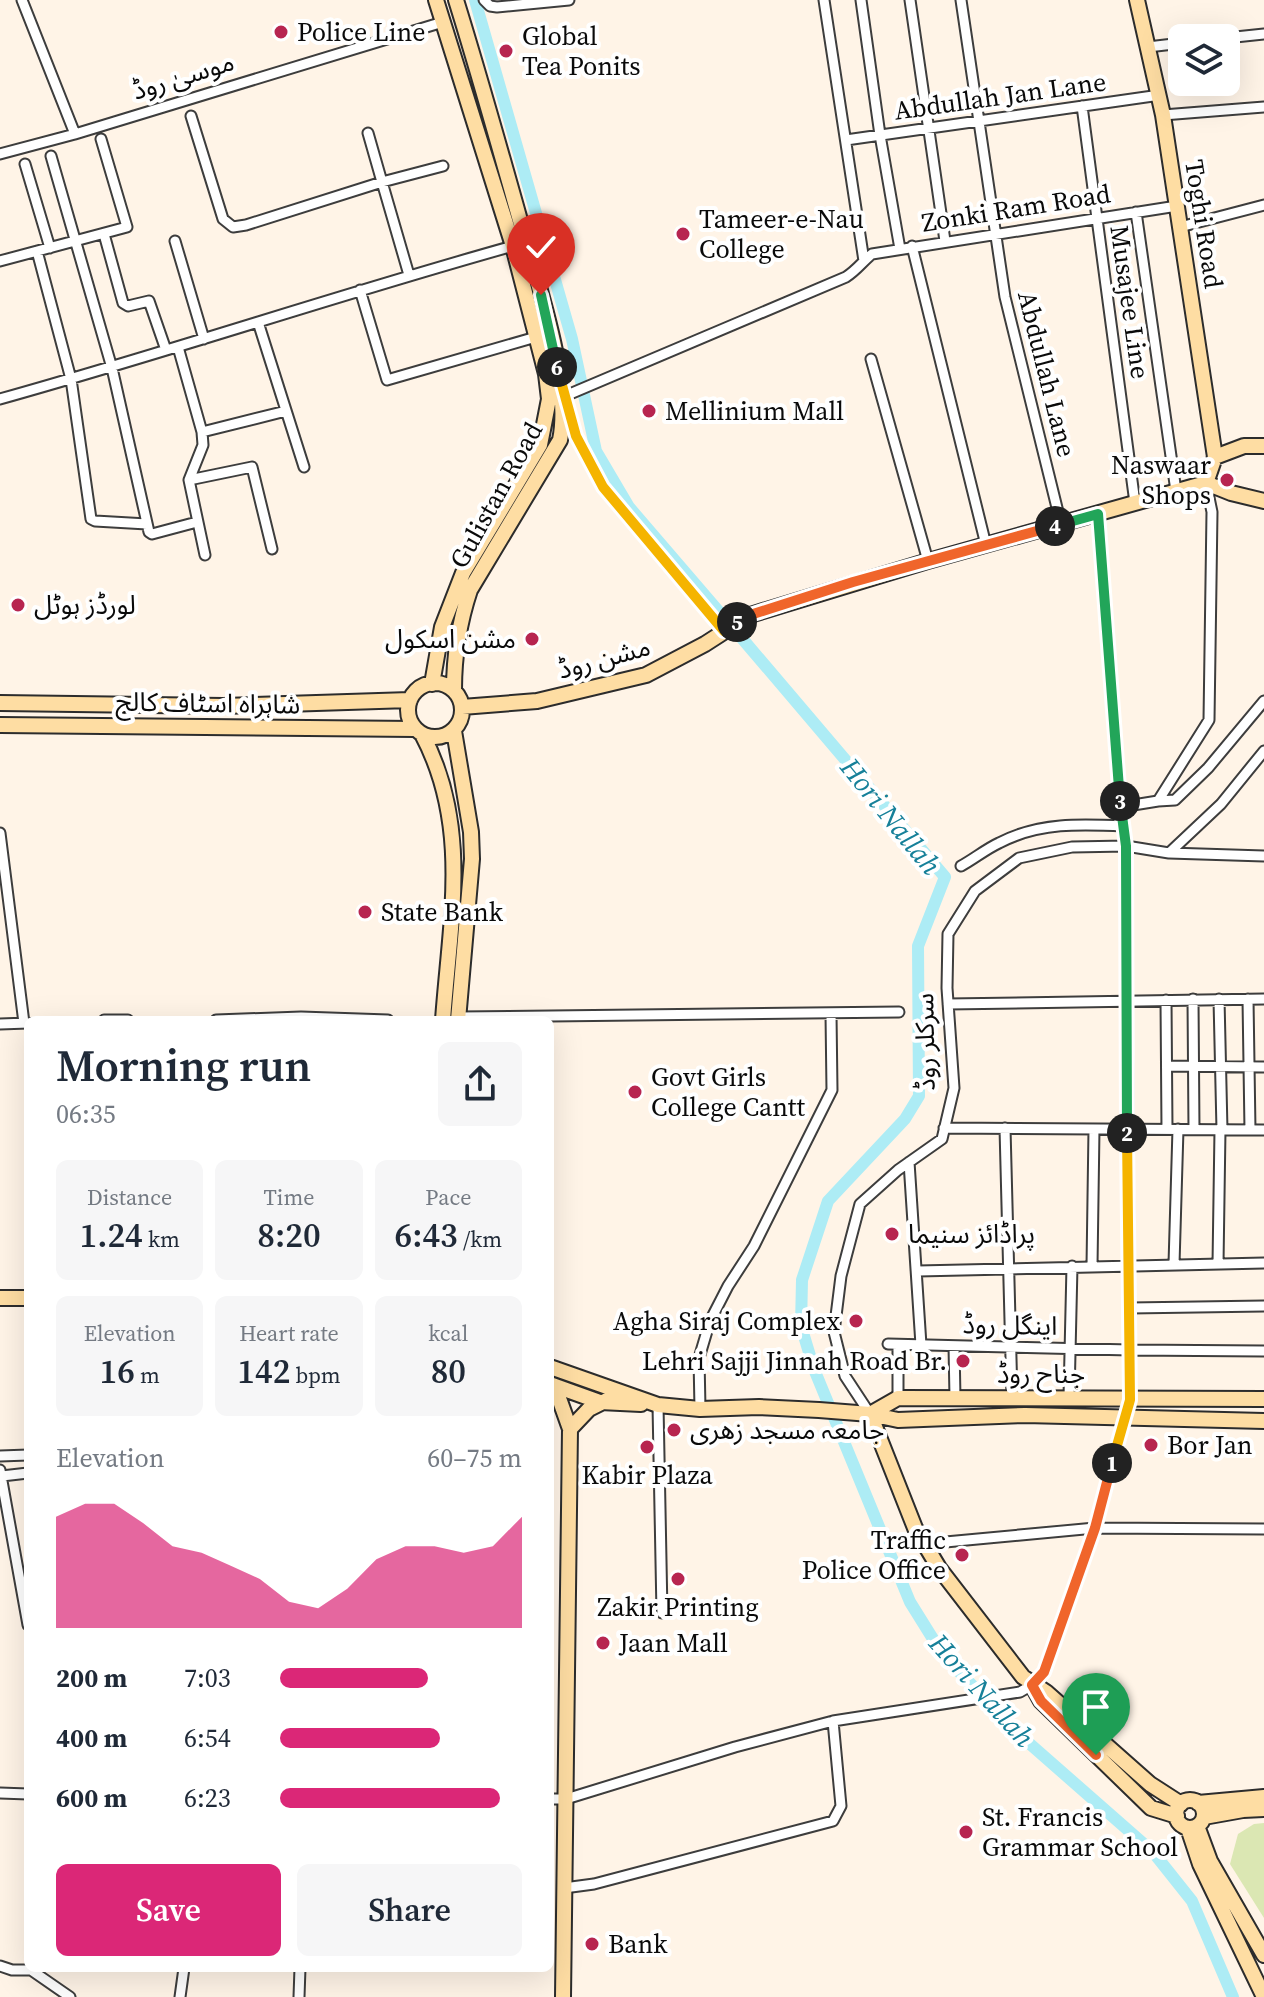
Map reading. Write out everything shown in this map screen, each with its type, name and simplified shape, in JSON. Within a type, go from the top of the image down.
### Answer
[{"type":"main road","name":"Gulistan Road","points":[[436,0],[513,246],[546,374],[563,396]]},
{"type":"main road","name":"Gulistan Road","points":[[454,690],[454,664],[470,590],[560,440],[564,421],[563,396],[541,295],[456,0]]},
{"type":"main road","name":"Toghi Road","points":[[1137,0],[1160,95],[1215,457]]},
{"type":"main road","points":[[486,160],[502,155]]},
{"type":"main road","name":"Gulistan Road","points":[[432,684],[442,627],[463,573],[540,445],[563,396]]},
{"type":"main road","points":[[1264,446],[1244,446],[1215,457],[1206,483],[1264,501]]},
{"type":"main road","name":"مشن روڈ","points":[[462,707],[537,701],[646,675],[694,651],[750,615],[1206,483]]},
{"type":"main road","points":[[443,1016],[454,886],[454,842],[448,798],[434,756],[408,715],[410,700],[419,689],[432,684],[446,685],[454,690],[462,707],[462,716],[454,731],[471,832],[472,859],[458,1016]]},
{"type":"main road","name":"شاہراہ اسٹاف کالج","points":[[0,703],[223,706],[410,700]]},
{"type":"main road","name":"شاہراہ اسٹاف کالج","points":[[0,725],[418,732]]},
{"type":"main road","points":[[418,732],[438,738],[454,731]]},
{"type":"main road","points":[[3,1298],[24,1300]]},
{"type":"main road","name":"جناح روڈ","points":[[554,1368],[658,1405],[700,1409],[759,1407],[819,1410],[870,1414],[898,1420],[1025,1415],[1264,1421]]},
{"type":"main road","points":[[554,1387],[600,1402],[658,1405]]},
{"type":"main road","points":[[554,1392],[570,1429],[563,1997]]},
{"type":"main road","points":[[570,1429],[578,1418],[600,1402],[623,1393]]},
{"type":"main road","name":"جناح روڈ","points":[[870,1414],[898,1398],[1264,1399]]},
{"type":"main road","name":"سرکلر روڈ","points":[[870,1414],[924,1544],[1023,1677],[1046,1692],[1179,1810]]},
{"type":"main road","name":"سرکلر روڈ","points":[[1032,1685],[1041,1701],[1151,1808],[1179,1810]]},
{"type":"main road","points":[[1264,1797],[1197,1818],[1181,1824],[1179,1810],[1189,1800],[1197,1818],[1210,1861],[1264,1955]]},
{"type":"main road","points":[[1151,1808],[1176,1832],[1200,1864],[1264,1997]]},
{"type":"main road","points":[[1197,1818],[1264,1809]]},
{"type":"main road","points":[[1197,1818],[1200,1864]]},
{"type":"street","points":[[22,0],[75,134]]},
{"type":"street","points":[[484,0],[490,6],[497,7],[569,0]]},
{"type":"street","points":[[824,0],[846,140],[861,265]]},
{"type":"street","points":[[861,0],[900,249]]},
{"type":"street","points":[[910,0],[945,241]]},
{"type":"street","name":"Abdullah Lane","points":[[961,0],[1005,297],[1061,524]]},
{"type":"street","name":"موسیٰ روڈ","points":[[0,154],[443,22]]},
{"type":"street","points":[[1240,37],[1264,34]]},
{"type":"street","points":[[1148,47],[1168,45]]},
{"type":"street","name":"Abdullah Jan Lane","points":[[846,140],[1160,95]]},
{"type":"street","name":"Musajee Line","points":[[1082,106],[1135,503]]},
{"type":"street","points":[[1163,115],[1264,107]]},
{"type":"street","points":[[191,116],[223,219],[233,227],[443,166]]},
{"type":"street","points":[[368,133],[409,275]]},
{"type":"street","points":[[0,261],[127,227],[101,139]]},
{"type":"street","points":[[51,156],[112,368],[149,532],[152,534],[197,522]]},
{"type":"street","points":[[25,164],[50,248]]},
{"type":"street","points":[[1180,227],[1264,205]]},
{"type":"street","name":"Zonki Ram Road","points":[[563,396],[846,277],[872,254],[1177,206]]},
{"type":"street","points":[[1136,212],[1176,491]]},
{"type":"street","points":[[104,234],[123,303],[128,306],[149,301],[166,350]]},
{"type":"street","points":[[175,241],[204,339]]},
{"type":"street","points":[[0,399],[513,246]]},
{"type":"street","points":[[912,246],[986,545]]},
{"type":"street","points":[[37,251],[71,379],[91,519],[147,524]]},
{"type":"street","points":[[360,290],[387,380],[536,337]]},
{"type":"street","points":[[258,322],[304,467]]},
{"type":"street","points":[[178,347],[202,432],[203,445],[189,480],[205,555]]},
{"type":"street","points":[[871,359],[928,561]]},
{"type":"street","points":[[563,396],[576,436],[603,487],[724,631]]},
{"type":"street","points":[[202,432],[286,411]]},
{"type":"street","points":[[189,480],[252,467],[272,549]]},
{"type":"street","points":[[1158,801],[1209,720],[1212,512],[1206,483]]},
{"type":"street","points":[[554,1799],[566,1799],[735,1747],[833,1721],[1020,1692],[1044,1672],[1095,1528],[1130,1400],[1126,846],[1098,514]]},
{"type":"street","points":[[1121,807],[1175,800],[1208,768],[1264,701]]},
{"type":"street","points":[[1169,853],[1221,804],[1264,751]]},
{"type":"street","points":[[961,866],[1004,840],[1045,827],[1074,823],[1124,826]]},
{"type":"street","points":[[0,833],[25,1016]]},
{"type":"street","name":"سرکلر روڈ","points":[[870,1414],[845,1376],[834,1332],[841,1276],[860,1204],[909,1162],[942,1139],[954,1088],[948,1004],[948,934],[975,891],[1019,858],[1072,847],[1126,846],[1169,853],[1264,856]]},
{"type":"street","points":[[1193,999],[1194,1129]]},
{"type":"street","points":[[1218,1264],[1221,1130],[1219,999]]},
{"type":"street","points":[[1248,999],[1250,1130]]},
{"type":"street","points":[[948,1004],[1264,999]]},
{"type":"street","points":[[1166,1000],[1174,1264]]},
{"type":"street","points":[[554,1017],[899,1012]]},
{"type":"street","points":[[700,1409],[699,1358],[710,1321],[754,1246],[832,1090],[831,1014]]},
{"type":"street","points":[[0,1024],[24,1023]]},
{"type":"street","points":[[1167,1066],[1264,1067]]},
{"type":"street","points":[[944,1128],[1264,1130]]},
{"type":"street","points":[[1005,1128],[1012,1397]]},
{"type":"street","points":[[1092,1266],[1094,1129]]},
{"type":"street","points":[[909,1162],[921,1345]]},
{"type":"street","points":[[918,1271],[1264,1263]]},
{"type":"street","points":[[1069,1397],[1072,1266]]},
{"type":"street","points":[[1130,1308],[1264,1306]]},
{"type":"street","name":"اینگل روڈ","points":[[898,1398],[893,1344],[1264,1351]]},
{"type":"street","points":[[954,1346],[955,1398]]},
{"type":"street","points":[[658,1405],[662,1613]]},
{"type":"street","points":[[0,1456],[24,1455]]},
{"type":"street","points":[[24,1473],[1,1473],[24,1602]]},
{"type":"street","points":[[924,1544],[1095,1528],[1264,1529]]},
{"type":"street","points":[[564,1888],[594,1884],[833,1821],[841,1806],[833,1721]]},
{"type":"street","points":[[0,1793],[24,1794]]},
{"type":"street","points":[[0,1966],[24,1970]]},
{"type":"street","points":[[34,1972],[70,1997]]},
{"type":"street","points":[[180,1997],[183,1972]]},
{"type":"street","points":[[299,1997],[300,1972]]},
{"type":"green space","points":[[1264,1823],[1264,1918],[1230,1864],[1238,1834],[1254,1824]]},
{"type":"waterway","points":[[475,0],[572,339],[596,451],[629,507],[720,613]]},
{"type":"waterway","name":"Hori Nallah","points":[[740,636],[945,877],[918,946],[919,1096],[905,1119],[828,1201],[802,1280],[801,1326],[814,1369],[910,1602],[943,1655],[1022,1737],[1153,1852],[1192,1901],[1233,1997]]},
{"type":"place","name":"Police Line","points":[[281,32]]},
{"type":"place","name":"Global Tea Ponits","points":[[506,51]]},
{"type":"place","name":"Tameer-e-Nau College","points":[[683,234]]},
{"type":"place","name":"Mellinium Mall","points":[[649,411]]},
{"type":"place","name":"Naswaar Shops","points":[[1227,480]]},
{"type":"place","name":"لورڈز ہوٹل","points":[[18,605]]},
{"type":"place","name":"مشن اسکول","points":[[532,639]]},
{"type":"place","name":"State Bank","points":[[365,912]]},
{"type":"place","name":"Govt Girls College Cantt","points":[[635,1092]]},
{"type":"place","name":"پراڈائز سنیما","points":[[892,1234]]},
{"type":"place","name":"Agha Siraj Complex","points":[[856,1321]]},
{"type":"place","name":"Lehri Sajji Jinnah Road Br.","points":[[963,1361]]},
{"type":"place","name":"جامعہ مسجد زھری","points":[[674,1430]]},
{"type":"place","name":"Bor Jan","points":[[1151,1445]]},
{"type":"place","name":"Kabir Plaza","points":[[647,1447]]},
{"type":"place","name":"Traffic Police Office","points":[[962,1555]]},
{"type":"place","name":"Zakir Printing","points":[[678,1579]]},
{"type":"place","name":"Jaan Mall","points":[[603,1643]]},
{"type":"place","name":"St. Francis Grammar School","points":[[966,1832]]},
{"type":"place","name":"Bank","points":[[592,1944]]},
{"type":"route","points":[[541,295],[564,398],[576,436],[597,476],[724,631],[750,615],[853,582],[1098,514],[1126,846],[1130,1400],[1095,1528],[1044,1672],[1032,1685],[1041,1701],[1096,1755]]}]
